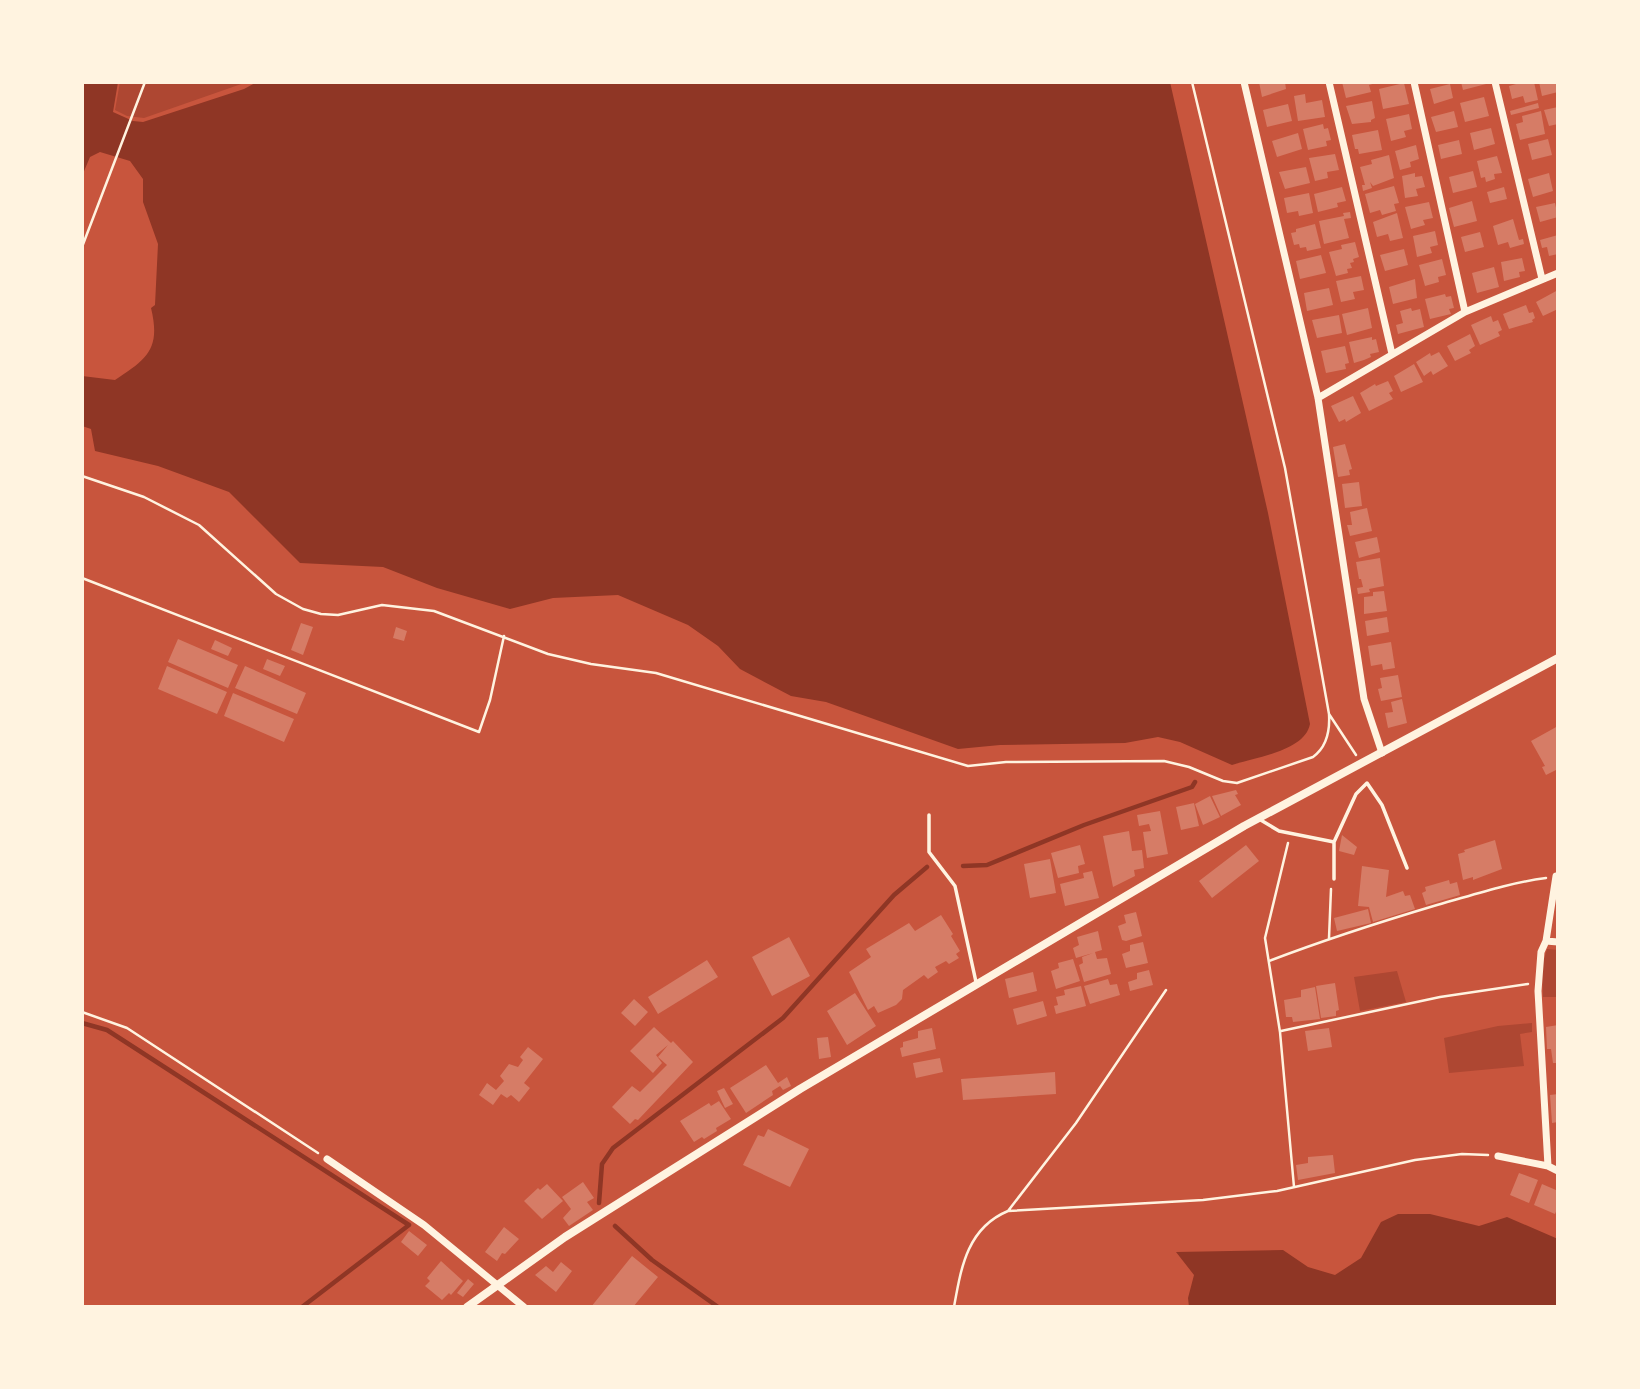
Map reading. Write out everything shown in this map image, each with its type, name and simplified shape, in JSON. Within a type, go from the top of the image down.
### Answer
[{"type":"street","points":[[1244,82],[1318,398],[1363,699],[1382,752]]},
{"type":"street","points":[[1329,82],[1392,354]]},
{"type":"street","points":[[1414,82],[1465,312]]},
{"type":"street","points":[[1495,82],[1542,279]]},
{"type":"street","points":[[1318,398],[1465,312],[1558,273]]},
{"type":"street","points":[[467,1307],[565,1237],[788,1096],[976,984],[1258,819],[1558,658]]},
{"type":"street","points":[[1548,1166],[1539,983],[1541,952],[1546,941],[1557,876]]},
{"type":"street","points":[[1546,941],[1558,943]]},
{"type":"street","points":[[1498,1156],[1548,1166],[1558,1171]]},
{"type":"street","points":[[327,1159],[424,1225],[524,1307]]},
{"type":"lane","points":[[1334,879],[1334,842],[1356,793],[1367,783],[1382,805],[1407,868]]},
{"type":"lane","points":[[929,815],[929,852],[955,886],[976,984]]},
{"type":"lane","points":[[1258,819],[1279,831],[1334,842]]},
{"type":"path","points":[[82,247],[145,82]]},
{"type":"path","points":[[82,477],[144,497],[198,526],[276,594],[303,609],[338,615],[382,606],[434,611],[548,654],[591,664],[656,673],[968,766],[1006,762],[1164,761],[1189,767],[1223,781],[1237,783],[1313,757],[1321,751],[1329,729],[1329,714],[1285,468],[1192,82]]},
{"type":"path","points":[[82,578],[479,732],[490,700],[503,636]]},
{"type":"path","points":[[1329,714],[1362,764]]},
{"type":"path","points":[[1291,833],[1265,938],[1280,1032],[1294,1187]]},
{"type":"path","points":[[1269,961],[1329,938],[1516,882],[1557,876]]},
{"type":"path","points":[[1329,938],[1331,883],[1334,879]]},
{"type":"path","points":[[1280,1032],[1440,997],[1539,983]]},
{"type":"path","points":[[1008,1211],[1076,1123],[1166,990]]},
{"type":"path","points":[[82,1012],[127,1027],[327,1159]]},
{"type":"path","points":[[954,1307],[964,1259],[976,1233],[1008,1211],[1203,1200],[1277,1191],[1415,1160],[1462,1154],[1498,1156]]},
{"type":"shaded area","points":[[82,82],[118,82],[113,112],[133,121],[143,122],[244,89],[257,82],[1170,82],[1268,513],[1310,724],[1306,733],[1299,741],[1278,752],[1232,765],[1180,742],[1158,737],[1125,743],[1000,745],[958,749],[826,702],[791,696],[740,669],[718,646],[688,625],[618,595],[553,598],[510,609],[437,588],[383,567],[300,563],[229,492],[158,466],[95,451],[91,429],[82,426],[82,376],[115,380],[136,366],[149,351],[154,334],[151,308],[155,305],[158,244],[143,202],[143,179],[130,161],[100,152],[90,157],[82,176]]},
{"type":"shaded area","points":[[120,82],[247,82],[144,118],[127,116],[115,110]]},
{"type":"shaded area","points":[[1547,949],[1558,950],[1558,997],[1543,997],[1542,966]]},
{"type":"shaded area","points":[[1397,971],[1406,1002],[1360,1011],[1354,977]]},
{"type":"shaded area","points":[[1532,1023],[1532,1032],[1520,1034],[1524,1066],[1449,1073],[1444,1038],[1498,1026]]},
{"type":"shaded area","points":[[1398,1214],[1430,1214],[1479,1226],[1507,1217],[1558,1239],[1558,1307],[1189,1307],[1188,1298],[1194,1275],[1176,1252],[1283,1250],[1308,1267],[1335,1275],[1361,1258],[1381,1222]]},
{"type":"building","points":[[1259,82],[1285,82],[1286,89],[1262,97]]},
{"type":"building","points":[[1342,82],[1376,83],[1369,85],[1371,92],[1346,98]]},
{"type":"building","points":[[1461,82],[1490,82],[1490,83],[1463,90]]},
{"type":"building","points":[[1534,82],[1538,100],[1525,103],[1523,96],[1512,99],[1509,86]]},
{"type":"building","points":[[1539,82],[1558,82],[1558,92],[1542,96]]},
{"type":"building","points":[[1404,83],[1409,104],[1383,109],[1379,89]]},
{"type":"building","points":[[1450,84],[1453,98],[1434,104],[1430,89]]},
{"type":"building","points":[[1305,94],[1306,103],[1322,100],[1325,117],[1298,121],[1294,96]]},
{"type":"building","points":[[1484,97],[1489,116],[1465,122],[1460,103]]},
{"type":"building","points":[[1372,101],[1375,118],[1371,122],[1352,124],[1346,106]]},
{"type":"building","points":[[1538,103],[1539,108],[1511,115],[1510,111]]},
{"type":"building","points":[[1288,104],[1292,121],[1267,127],[1263,110]]},
{"type":"building","points":[[1558,107],[1558,124],[1549,126],[1544,110]]},
{"type":"building","points":[[1454,111],[1458,127],[1436,132],[1431,117]]},
{"type":"building","points":[[1541,111],[1545,134],[1520,140],[1516,124],[1523,122],[1522,116]]},
{"type":"building","points":[[1409,114],[1412,129],[1404,131],[1406,137],[1391,141],[1386,119]]},
{"type":"building","points":[[1323,124],[1324,129],[1328,128],[1331,140],[1326,141],[1327,146],[1308,150],[1303,129]]},
{"type":"building","points":[[1491,128],[1495,144],[1474,150],[1470,133]]},
{"type":"building","points":[[1378,130],[1382,150],[1359,154],[1352,135]]},
{"type":"building","points":[[1298,133],[1302,149],[1277,157],[1272,141]]},
{"type":"building","points":[[1548,139],[1552,155],[1532,160],[1528,144]]},
{"type":"building","points":[[1459,140],[1462,154],[1441,159],[1438,145]]},
{"type":"building","points":[[1416,145],[1419,159],[1410,162],[1411,167],[1400,170],[1395,151]]},
{"type":"building","points":[[1335,154],[1339,170],[1327,172],[1328,178],[1315,181],[1309,158]]},
{"type":"building","points":[[1389,155],[1394,178],[1373,186],[1370,182],[1372,188],[1363,191],[1362,185],[1365,185],[1360,167],[1372,164],[1371,160]]},
{"type":"building","points":[[1497,156],[1502,173],[1494,174],[1495,179],[1486,182],[1485,177],[1481,178],[1477,161]]},
{"type":"building","points":[[1306,167],[1310,183],[1285,189],[1279,172]]},
{"type":"building","points":[[1473,171],[1477,187],[1453,193],[1449,177]]},
{"type":"building","points":[[1415,173],[1415,177],[1422,176],[1425,187],[1416,189],[1418,196],[1405,198],[1402,176]]},
{"type":"building","points":[[1549,173],[1553,191],[1533,197],[1528,179]]},
{"type":"building","points":[[1394,186],[1399,203],[1394,204],[1396,211],[1382,215],[1380,210],[1370,213],[1365,194]]},
{"type":"building","points":[[1342,187],[1346,201],[1337,203],[1338,207],[1318,212],[1314,194]]},
{"type":"building","points":[[1504,187],[1507,199],[1490,203],[1487,192]]},
{"type":"building","points":[[1309,193],[1313,213],[1299,216],[1298,211],[1287,213],[1284,198]]},
{"type":"building","points":[[1472,201],[1477,221],[1454,227],[1449,208]]},
{"type":"building","points":[[1429,202],[1433,218],[1423,220],[1425,225],[1411,229],[1405,207]]},
{"type":"building","points":[[1555,203],[1558,217],[1540,222],[1536,207]]},
{"type":"building","points":[[1350,212],[1351,218],[1344,219],[1349,238],[1324,244],[1319,221],[1344,216],[1343,213]]},
{"type":"building","points":[[1397,213],[1403,238],[1390,241],[1388,234],[1377,237],[1373,222]]},
{"type":"building","points":[[1513,219],[1519,240],[1523,239],[1524,244],[1510,248],[1508,242],[1498,245],[1493,226]]},
{"type":"building","points":[[1315,224],[1321,248],[1307,251],[1306,247],[1294,245],[1291,233]]},
{"type":"building","points":[[1435,231],[1438,245],[1430,247],[1432,253],[1417,257],[1413,236]]},
{"type":"building","points":[[1480,232],[1484,247],[1465,252],[1461,237]]},
{"type":"building","points":[[1558,235],[1558,254],[1549,256],[1547,247],[1542,248],[1540,240]]},
{"type":"building","points":[[1355,242],[1359,257],[1350,263],[1352,268],[1347,269],[1348,273],[1336,276],[1329,252],[1342,249],[1341,245]]},
{"type":"building","points":[[1404,249],[1408,265],[1385,271],[1380,255]]},
{"type":"building","points":[[1321,255],[1326,273],[1300,279],[1296,261]]},
{"type":"building","points":[[1522,258],[1525,271],[1519,272],[1520,277],[1504,281],[1501,262]]},
{"type":"building","points":[[1442,259],[1446,275],[1438,277],[1439,282],[1425,286],[1419,265]]},
{"type":"building","points":[[1494,267],[1499,287],[1477,293],[1472,273]]},
{"type":"building","points":[[1361,276],[1364,290],[1353,292],[1355,299],[1341,302],[1336,281]]},
{"type":"building","points":[[1415,279],[1417,298],[1393,304],[1389,287]]},
{"type":"building","points":[[1329,288],[1333,305],[1307,311],[1304,293]]},
{"type":"building","points":[[1558,290],[1558,309],[1543,316],[1536,302]]},
{"type":"building","points":[[1445,294],[1446,297],[1451,296],[1454,308],[1449,309],[1451,314],[1430,319],[1425,299]]},
{"type":"building","points":[[1526,305],[1529,313],[1533,312],[1533,322],[1509,329],[1503,314]]},
{"type":"building","points":[[1368,308],[1372,328],[1347,335],[1342,314]]},
{"type":"building","points":[[1411,308],[1412,311],[1420,309],[1424,327],[1398,334],[1396,325],[1403,323],[1400,311]]},
{"type":"building","points":[[1339,315],[1342,333],[1317,338],[1312,320]]},
{"type":"building","points":[[1491,316],[1493,322],[1498,320],[1502,330],[1498,332],[1500,336],[1480,345],[1471,325]]},
{"type":"building","points":[[1470,334],[1475,346],[1469,350],[1471,353],[1455,361],[1447,346]]},
{"type":"building","points":[[1372,337],[1372,340],[1376,339],[1379,352],[1354,363],[1349,342]]},
{"type":"building","points":[[1345,346],[1349,363],[1345,364],[1346,369],[1326,373],[1321,351]]},
{"type":"building","points":[[1439,352],[1448,366],[1433,375],[1431,371],[1424,376],[1416,362],[1430,353],[1431,356]]},
{"type":"building","points":[[1414,364],[1423,382],[1401,392],[1394,376]]},
{"type":"building","points":[[1388,381],[1393,391],[1389,393],[1393,399],[1369,411],[1360,393],[1375,384],[1376,386]]},
{"type":"building","points":[[1353,396],[1361,413],[1346,422],[1345,419],[1339,422],[1331,406]]},
{"type":"building","points":[[1345,444],[1352,469],[1349,470],[1350,475],[1338,477],[1333,447]]},
{"type":"building","points":[[1359,482],[1362,506],[1345,508],[1342,484]]},
{"type":"building","points":[[1367,508],[1372,531],[1350,536],[1347,525],[1352,525],[1350,512]]},
{"type":"building","points":[[1377,537],[1380,552],[1359,558],[1355,542]]},
{"type":"building","points":[[1380,558],[1384,586],[1358,594],[1357,588],[1363,587],[1356,562]]},
{"type":"building","points":[[1384,591],[1387,611],[1364,614],[1364,597],[1373,596],[1373,592]]},
{"type":"building","points":[[1387,617],[1389,632],[1367,636],[1365,621]]},
{"type":"building","points":[[301,623],[313,627],[303,655],[291,650]]},
{"type":"building","points":[[396,627],[407,631],[404,641],[393,638]]},
{"type":"building","points":[[178,639],[238,665],[228,688],[168,662]]},
{"type":"building","points":[[215,640],[232,648],[228,656],[211,649]]},
{"type":"building","points":[[1391,642],[1395,668],[1383,670],[1382,664],[1371,666],[1368,646]]},
{"type":"building","points":[[267,659],[285,666],[280,676],[263,669]]},
{"type":"building","points":[[167,666],[227,692],[217,714],[158,689]]},
{"type":"building","points":[[245,666],[306,693],[297,714],[235,688]]},
{"type":"building","points":[[1398,675],[1402,697],[1381,701],[1378,689],[1382,688],[1380,678]]},
{"type":"building","points":[[233,693],[294,719],[284,742],[224,716]]},
{"type":"building","points":[[1402,699],[1407,723],[1388,728],[1385,713],[1393,712],[1391,702]]},
{"type":"building","points":[[1558,726],[1558,769],[1546,775],[1542,767],[1545,766],[1531,741]]},
{"type":"building","points":[[1236,790],[1238,794],[1235,795],[1241,805],[1221,816],[1212,796]]},
{"type":"building","points":[[1210,796],[1220,817],[1203,825],[1195,804]]},
{"type":"building","points":[[1194,803],[1199,826],[1181,830],[1176,807]]},
{"type":"building","points":[[1160,811],[1168,854],[1147,858],[1143,832],[1151,831],[1149,824],[1139,826],[1137,815]]},
{"type":"building","points":[[1129,831],[1132,851],[1142,850],[1144,868],[1134,870],[1135,876],[1113,887],[1103,836]]},
{"type":"building","points":[[1342,835],[1357,847],[1354,855],[1339,851]]},
{"type":"building","points":[[1495,840],[1502,869],[1473,880],[1473,877],[1463,880],[1458,854]]},
{"type":"building","points":[[1080,845],[1085,864],[1078,866],[1079,873],[1058,878],[1051,853]]},
{"type":"building","points":[[1246,845],[1259,861],[1212,898],[1199,881]]},
{"type":"building","points":[[1050,859],[1056,893],[1030,898],[1024,864]]},
{"type":"building","points":[[1362,866],[1389,870],[1386,897],[1403,891],[1405,896],[1410,895],[1415,909],[1373,922],[1369,907],[1358,906]]},
{"type":"building","points":[[1092,871],[1099,898],[1065,906],[1060,884],[1084,878],[1083,873]]},
{"type":"building","points":[[1449,880],[1450,884],[1457,882],[1460,895],[1426,905],[1422,893],[1426,891],[1425,887]]},
{"type":"building","points":[[1368,909],[1371,923],[1337,931],[1334,918]]},
{"type":"building","points":[[1136,912],[1142,936],[1122,940],[1118,926],[1126,923],[1124,915]]},
{"type":"building","points":[[941,915],[953,934],[951,936],[960,951],[956,954],[959,958],[949,964],[946,961],[935,967],[938,972],[928,979],[924,975],[903,990],[902,999],[896,1005],[878,1013],[874,1006],[868,1010],[849,972],[871,957],[866,949],[909,923],[915,931]]},
{"type":"building","points":[[1098,931],[1102,950],[1095,952],[1097,959],[1107,958],[1111,974],[1084,982],[1079,965],[1083,963],[1082,957],[1093,953],[1076,958],[1073,948],[1079,945],[1077,937]]},
{"type":"building","points":[[789,937],[810,976],[772,996],[752,957]]},
{"type":"building","points":[[1143,942],[1148,963],[1126,968],[1122,954],[1130,951],[1130,945]]},
{"type":"building","points":[[1073,959],[1080,981],[1056,989],[1051,971],[1059,968],[1058,963]]},
{"type":"building","points":[[707,960],[718,977],[658,1014],[648,997]]},
{"type":"building","points":[[1149,970],[1153,985],[1130,991],[1128,982],[1137,979],[1137,973]]},
{"type":"building","points":[[1033,972],[1037,991],[1009,998],[1005,979]]},
{"type":"building","points":[[1108,979],[1110,985],[1117,984],[1120,995],[1090,1004],[1084,986]]},
{"type":"building","points":[[1335,983],[1339,1010],[1336,1011],[1336,1016],[1321,1018],[1316,986]]},
{"type":"building","points":[[1081,986],[1086,1006],[1056,1014],[1056,997],[1065,995],[1064,990]]},
{"type":"building","points":[[1315,987],[1320,1019],[1293,1022],[1292,1017],[1286,1017],[1284,1000],[1301,997],[1301,990]]},
{"type":"building","points":[[855,993],[876,1026],[847,1045],[827,1011]]},
{"type":"building","points":[[634,999],[648,1012],[635,1026],[621,1013]]},
{"type":"building","points":[[1043,1001],[1047,1016],[1017,1025],[1013,1009]]},
{"type":"building","points":[[1558,1025],[1558,1063],[1553,1063],[1551,1049],[1547,1049],[1546,1027]]},
{"type":"building","points":[[654,1027],[671,1043],[673,1041],[693,1062],[638,1120],[635,1119],[630,1124],[612,1107],[632,1086],[640,1092],[667,1065],[658,1057],[668,1045],[656,1055],[662,1063],[653,1073],[630,1051]]},
{"type":"building","points":[[932,1028],[936,1049],[902,1057],[900,1048],[903,1047],[903,1042],[918,1038],[918,1031]]},
{"type":"building","points":[[1329,1028],[1332,1047],[1308,1051],[1305,1031]]},
{"type":"building","points":[[828,1037],[831,1057],[819,1059],[817,1038]]},
{"type":"building","points":[[528,1047],[543,1059],[524,1083],[530,1088],[519,1102],[511,1095],[507,1098],[501,1094],[493,1105],[479,1095],[487,1083],[496,1090],[504,1081],[500,1076],[509,1064],[518,1067],[523,1060],[520,1057]]},
{"type":"building","points":[[940,1058],[943,1072],[916,1078],[913,1063]]},
{"type":"building","points":[[766,1065],[778,1083],[787,1077],[791,1086],[783,1090],[780,1086],[772,1091],[773,1095],[746,1113],[730,1088]]},
{"type":"building","points":[[1055,1072],[1056,1094],[963,1100],[961,1079]]},
{"type":"building","points":[[724,1088],[733,1104],[725,1108],[717,1091]]},
{"type":"building","points":[[1558,1094],[1558,1122],[1552,1123],[1550,1095]]},
{"type":"building","points":[[719,1101],[731,1119],[716,1128],[717,1131],[694,1142],[680,1121],[709,1103],[711,1106]]},
{"type":"building","points":[[768,1129],[809,1149],[790,1187],[743,1165],[758,1135],[764,1137]]},
{"type":"building","points":[[1333,1155],[1335,1173],[1298,1180],[1296,1165],[1308,1163],[1308,1157]]},
{"type":"building","points":[[1519,1173],[1538,1180],[1529,1203],[1510,1195]]},
{"type":"building","points":[[583,1182],[594,1198],[587,1202],[593,1210],[569,1226],[563,1218],[571,1209],[562,1197]]},
{"type":"building","points":[[547,1184],[563,1201],[542,1219],[524,1201],[538,1188],[540,1190]]},
{"type":"building","points":[[1542,1184],[1556,1190],[1558,1207],[1555,1214],[1534,1205]]},
{"type":"building","points":[[504,1227],[519,1239],[505,1254],[502,1253],[497,1261],[485,1252]]},
{"type":"building","points":[[409,1231],[427,1245],[418,1256],[401,1242]]},
{"type":"building","points":[[632,1256],[658,1277],[633,1307],[591,1307]]},
{"type":"building","points":[[441,1261],[463,1281],[451,1295],[449,1293],[442,1300],[425,1286],[430,1281],[427,1278]]},
{"type":"building","points":[[561,1262],[572,1271],[556,1292],[535,1275],[546,1266],[553,1272]]},
{"type":"building","points":[[468,1279],[474,1284],[463,1297],[457,1293]]},
{"type":"waterway","points":[[963,866],[987,865],[1084,825],[1192,787],[1195,782]]},
{"type":"waterway","points":[[599,1203],[602,1164],[613,1148],[783,1018],[894,895],[927,867]]},
{"type":"waterway","points":[[82,1023],[107,1030],[409,1225],[302,1307]]},
{"type":"waterway","points":[[615,1226],[652,1260],[718,1307]]}]
